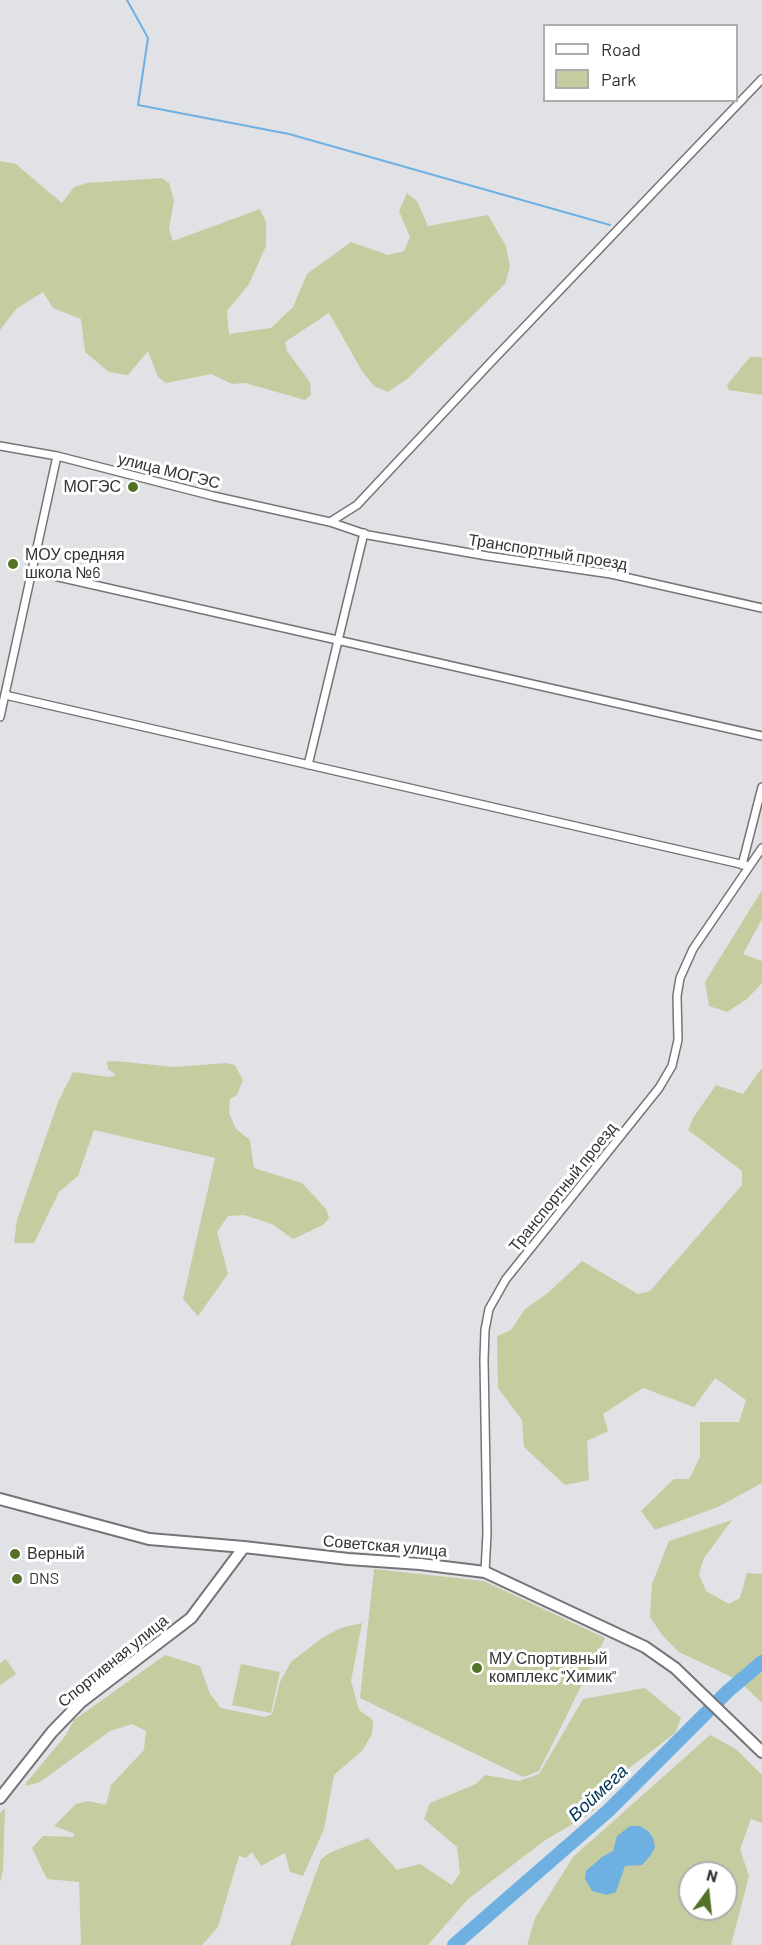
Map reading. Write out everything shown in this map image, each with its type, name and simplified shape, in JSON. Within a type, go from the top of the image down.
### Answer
[{"type":"street","points":[[330,522],[357,505],[762,79]]},
{"type":"street","name":"улица МОГЭС","points":[[0,446],[57,456],[213,496],[330,522]]},
{"type":"street","points":[[0,717],[57,456]]},
{"type":"street","name":"Транспортный проезд","points":[[330,522],[364,533],[452,550],[611,574],[762,608]]},
{"type":"street","points":[[308,765],[364,533]]},
{"type":"street","points":[[32,571],[762,736]]},
{"type":"street","points":[[5,694],[746,865],[762,788]]},
{"type":"street","name":"Транспортный проезд","points":[[485,1572],[487,1533],[484,1360],[485,1330],[489,1309],[506,1279],[659,1088],[672,1066],[678,1040],[677,996],[680,978],[693,948],[746,865],[762,848]]},
{"type":"street","name":"Советская улица","points":[[0,1499],[149,1539],[485,1572],[645,1647],[675,1668],[762,1752]]},
{"type":"street","name":"Спортивная улица","points":[[0,1798],[52,1732],[81,1702],[191,1618],[244,1547]]},
{"type":"green space","points":[[0,161],[16,164],[62,203],[74,187],[87,183],[162,178],[169,183],[174,200],[169,229],[173,241],[260,209],[266,222],[266,246],[249,284],[227,311],[229,334],[271,328],[293,307],[307,274],[351,242],[388,255],[404,251],[410,237],[399,211],[407,193],[417,201],[428,226],[488,215],[506,246],[510,267],[505,284],[407,379],[388,392],[374,386],[362,371],[329,313],[285,342],[287,351],[310,382],[311,395],[305,400],[245,383],[232,384],[211,374],[166,383],[158,377],[148,351],[128,375],[109,372],[85,352],[81,319],[53,308],[43,292],[16,309],[0,330]]},
{"type":"green space","points":[[750,357],[762,357],[762,395],[729,390],[727,385]]},
{"type":"green space","points":[[762,890],[762,919],[743,954],[762,961],[762,983],[747,999],[727,1012],[709,1006],[705,982]]},
{"type":"green space","points":[[107,1062],[174,1067],[226,1063],[235,1065],[243,1080],[237,1095],[230,1099],[229,1113],[236,1129],[250,1140],[254,1168],[302,1183],[326,1209],[329,1218],[323,1225],[293,1239],[272,1224],[244,1215],[228,1216],[217,1232],[228,1274],[198,1316],[183,1299],[215,1158],[94,1130],[78,1176],[59,1192],[34,1243],[14,1243],[17,1220],[58,1102],[73,1072],[109,1077],[116,1075],[108,1069]]},
{"type":"green space","points":[[762,1068],[762,1483],[718,1507],[655,1530],[641,1511],[674,1479],[689,1479],[700,1457],[700,1422],[739,1422],[746,1400],[715,1378],[694,1407],[643,1388],[603,1414],[608,1431],[587,1441],[589,1480],[565,1485],[524,1447],[522,1420],[498,1388],[497,1336],[511,1330],[525,1309],[548,1293],[582,1261],[638,1294],[650,1291],[742,1185],[742,1171],[688,1130],[693,1118],[716,1085],[743,1094]]},
{"type":"green space","points":[[732,1520],[704,1558],[699,1574],[706,1591],[729,1604],[740,1598],[747,1573],[762,1574],[762,1703],[738,1680],[679,1652],[663,1636],[650,1617],[652,1584],[669,1541]]},
{"type":"green space","name":"МУ Спортивный комплекс \"Химик\"","points":[[374,1569],[484,1581],[605,1638],[539,1771],[523,1777],[360,1698]]},
{"type":"green space","points":[[362,1623],[351,1681],[359,1710],[373,1720],[372,1734],[362,1751],[334,1775],[324,1829],[303,1876],[290,1872],[285,1853],[261,1866],[252,1852],[246,1858],[239,1856],[218,1927],[202,1945],[81,1945],[79,1882],[47,1879],[32,1848],[43,1836],[73,1837],[75,1834],[54,1826],[76,1804],[89,1801],[106,1805],[111,1785],[144,1750],[146,1731],[132,1724],[110,1731],[40,1782],[26,1786],[26,1783],[66,1735],[74,1720],[165,1655],[200,1666],[210,1694],[221,1708],[265,1717],[272,1714],[280,1682],[291,1662],[322,1638],[341,1628]]},
{"type":"green space","points":[[6,1659],[16,1674],[0,1685],[0,1663]]},
{"type":"green space","points":[[241,1664],[280,1672],[271,1713],[232,1705]]},
{"type":"green space","points":[[645,1688],[681,1718],[675,1733],[623,1773],[591,1813],[544,1841],[468,1899],[428,1945],[290,1945],[321,1859],[331,1852],[368,1838],[397,1870],[420,1864],[452,1885],[460,1873],[457,1847],[424,1819],[430,1803],[476,1784],[485,1775],[519,1781],[539,1774],[583,1699]]},
{"type":"green space","points":[[710,1735],[736,1749],[762,1775],[762,1823],[751,1819],[740,1849],[749,1876],[738,1918],[738,1861],[678,1861],[678,1921],[737,1921],[731,1945],[527,1945],[535,1918],[573,1857]]},
{"type":"green space","points":[[5,1808],[3,1869],[0,1883],[0,1813]]},
{"type":"water","points":[[630,1826],[640,1826],[648,1831],[655,1847],[651,1855],[642,1865],[625,1866],[616,1892],[607,1895],[592,1891],[585,1879],[586,1871],[613,1851],[617,1836]]},
{"type":"waterway","points":[[127,0],[148,38],[138,105],[289,134],[610,225]]},
{"type":"waterway","name":"Воймега","points":[[454,1945],[608,1811],[728,1691],[762,1662]]},
{"type":"place","name":"МОГЭС","points":[[133,487]]},
{"type":"place","name":"МОУ средняя школа №6","points":[[13,564]]},
{"type":"place","name":"Верный","points":[[15,1554]]},
{"type":"place","name":"DNS","points":[[17,1579]]},
{"type":"place","name":"МУ Спортивный комплекс \"Химик\"","points":[[477,1668]]}]
